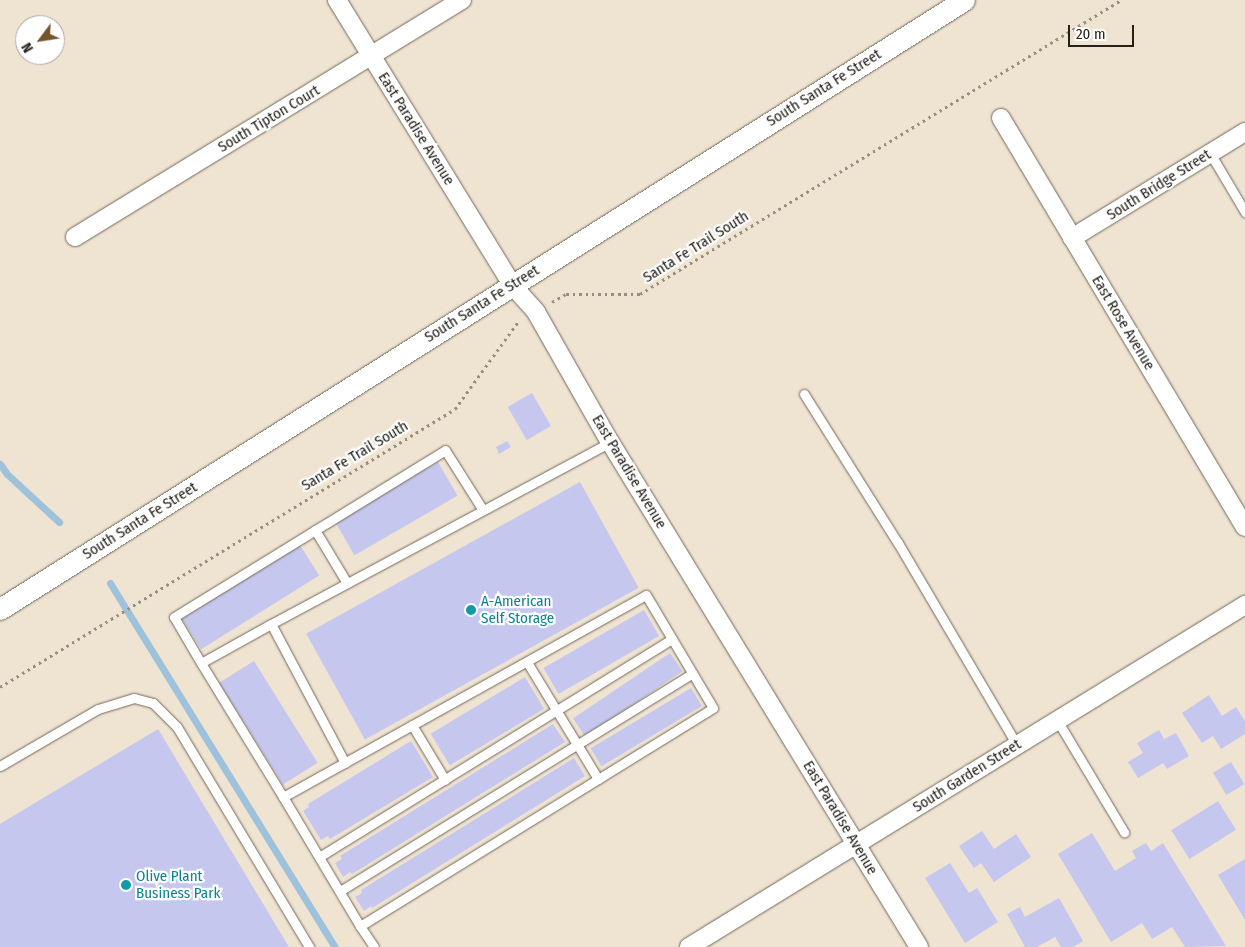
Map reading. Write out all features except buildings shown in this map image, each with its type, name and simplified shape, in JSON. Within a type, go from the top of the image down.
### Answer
[{"type":"street","name":"East Paradise Avenue","points":[[337,0],[512,286],[536,312],[610,442],[919,947]]},
{"type":"street","name":"South Tipton Court","points":[[76,237],[462,0]]},
{"type":"street","name":"South Santa Fe Street","points":[[0,609],[964,0]]},
{"type":"street","name":"East Rose Avenue","points":[[1001,118],[1245,527]]},
{"type":"street","name":"South Bridge Street","points":[[1072,238],[1245,132]]},
{"type":"street","name":"South Garden Street","points":[[689,947],[1245,605]]},
{"type":"lane","points":[[1210,153],[1245,212]]},
{"type":"lane","points":[[804,394],[898,543],[1017,745]]},
{"type":"lane","points":[[201,663],[610,442]]},
{"type":"lane","points":[[374,947],[174,617],[446,450],[483,510]]},
{"type":"lane","points":[[315,530],[347,583]]},
{"type":"lane","points":[[283,797],[646,596],[672,639],[713,708],[360,926]]},
{"type":"lane","points":[[271,624],[345,763]]},
{"type":"lane","points":[[319,857],[672,639]]},
{"type":"lane","points":[[527,662],[598,779]]},
{"type":"lane","points":[[340,891],[692,674]]},
{"type":"lane","points":[[0,766],[98,710],[134,698],[153,704],[177,727],[309,947]]},
{"type":"lane","points":[[1057,720],[1124,832]]},
{"type":"lane","points":[[412,725],[445,780]]},
{"type":"path","name":"Santa Fe Trail South","points":[[0,686],[455,409],[517,324],[536,312],[566,294],[640,294],[1121,0]]},
{"type":"waterway","points":[[0,464],[7,474],[59,522]]},
{"type":"waterway","points":[[110,583],[335,947]]},
{"type":"place","name":"A-American Self Storage","points":[[471,610]]},
{"type":"place","name":"Olive Plant Business Park","points":[[126,885]]}]
